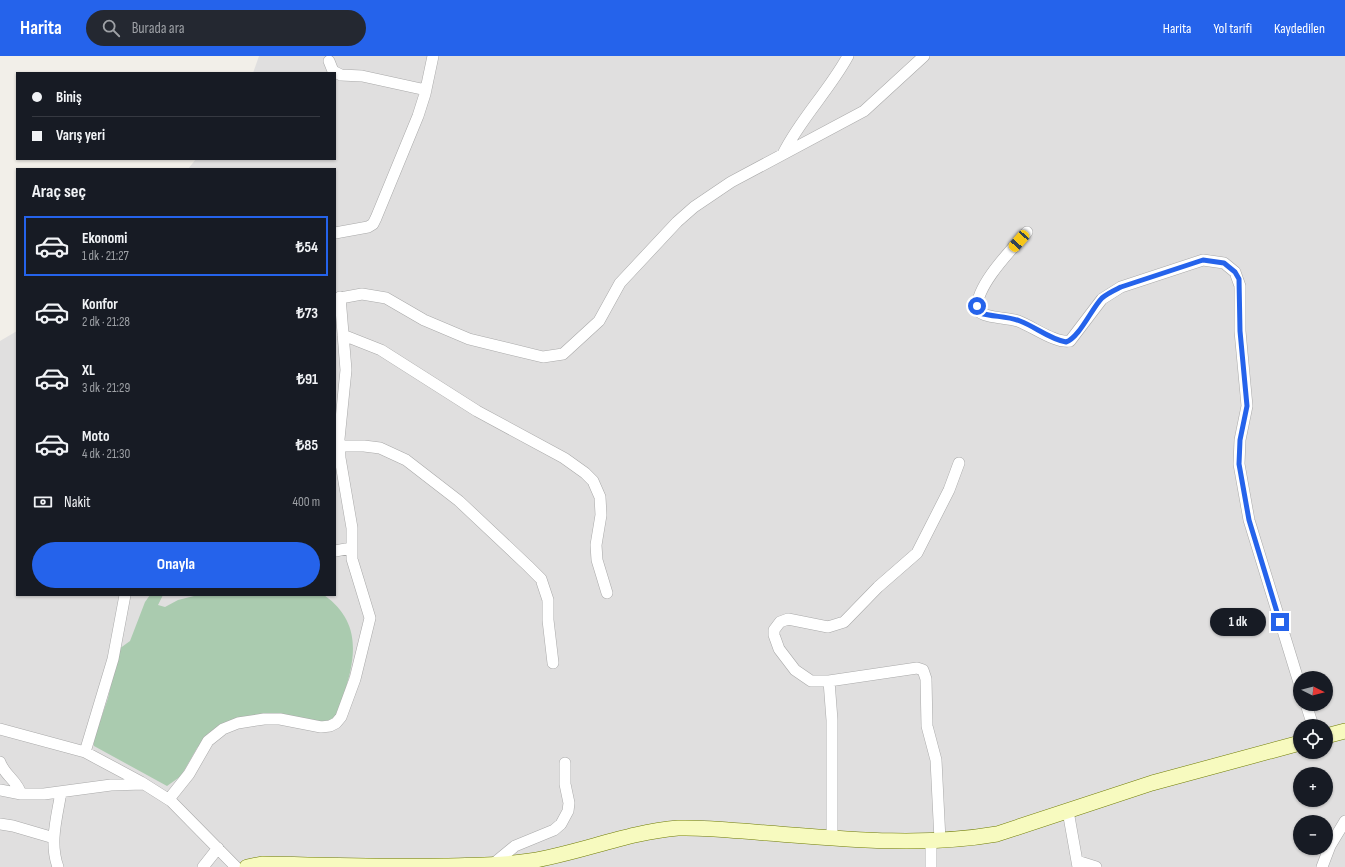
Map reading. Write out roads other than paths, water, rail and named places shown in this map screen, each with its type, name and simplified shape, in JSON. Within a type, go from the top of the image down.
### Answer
[{"type":"street","points":[[336,233],[362,229],[373,224],[418,116],[426,90],[433,56]]},
{"type":"street","points":[[783,154],[790,140],[830,86],[848,56]]},
{"type":"street","points":[[169,799],[189,774],[208,741],[230,725],[264,719],[280,719],[321,727],[336,723],[341,718],[355,679],[370,618],[352,559],[352,528],[338,459],[346,370],[343,335],[337,298],[362,294],[386,298],[424,320],[469,339],[534,355],[558,356],[577,342],[599,321],[620,283],[677,222],[720,189],[864,110],[924,56]]},
{"type":"street","points":[[329,61],[336,72]]},
{"type":"street","points":[[336,72],[341,75],[362,76],[426,90]]},
{"type":"street","points":[[1027,232],[998,265],[985,285],[977,310],[984,314],[1019,321],[1061,341],[1070,341],[1102,299],[1121,287],[1203,260],[1224,263],[1235,272],[1240,286],[1240,331],[1247,406],[1240,440],[1239,464],[1249,520],[1295,671]]},
{"type":"street","points":[[343,335],[381,350],[477,411],[564,458],[585,473],[593,481],[600,497],[601,515],[596,545],[597,560],[607,593]]},
{"type":"street","points":[[339,446],[364,446],[380,448],[398,455],[414,465],[459,501],[541,579],[548,600],[548,620],[553,663]]},
{"type":"street","points":[[931,867],[936,840],[936,760],[927,726],[926,679],[923,670],[918,668],[829,681],[810,681],[795,670],[775,642],[774,630],[776,625],[788,619],[828,627],[844,622],[878,587],[917,553],[948,490],[959,462]]},
{"type":"street","points":[[336,551],[351,548]]},
{"type":"street","points":[[85,752],[112,659],[125,596]]},
{"type":"street","points":[[829,681],[832,720],[832,838]]},
{"type":"street","points":[[0,733],[0,729],[85,752],[144,784],[169,799],[236,867]]},
{"type":"street","points":[[1333,734],[1345,731]]},
{"type":"street","points":[[247,867],[262,864],[380,867],[492,865],[530,861],[637,835],[679,828],[832,838],[936,840],[997,834],[1152,783],[1293,745]]},
{"type":"street","points":[[0,762],[2,768],[18,785],[22,794]]},
{"type":"street","points":[[492,865],[515,846],[554,830],[561,824],[568,811],[569,803],[565,784],[565,763]]},
{"type":"street","points":[[0,790],[22,794],[61,792],[78,788],[111,785],[144,784]]},
{"type":"street","points":[[58,867],[54,854],[54,838],[61,792]]},
{"type":"street","points":[[1068,811],[1078,864],[1096,867]]},
{"type":"street","points":[[1322,867],[1330,846],[1345,821]]},
{"type":"street","points":[[0,824],[13,826],[54,838]]},
{"type":"street","points":[[203,867],[218,848]]}]
